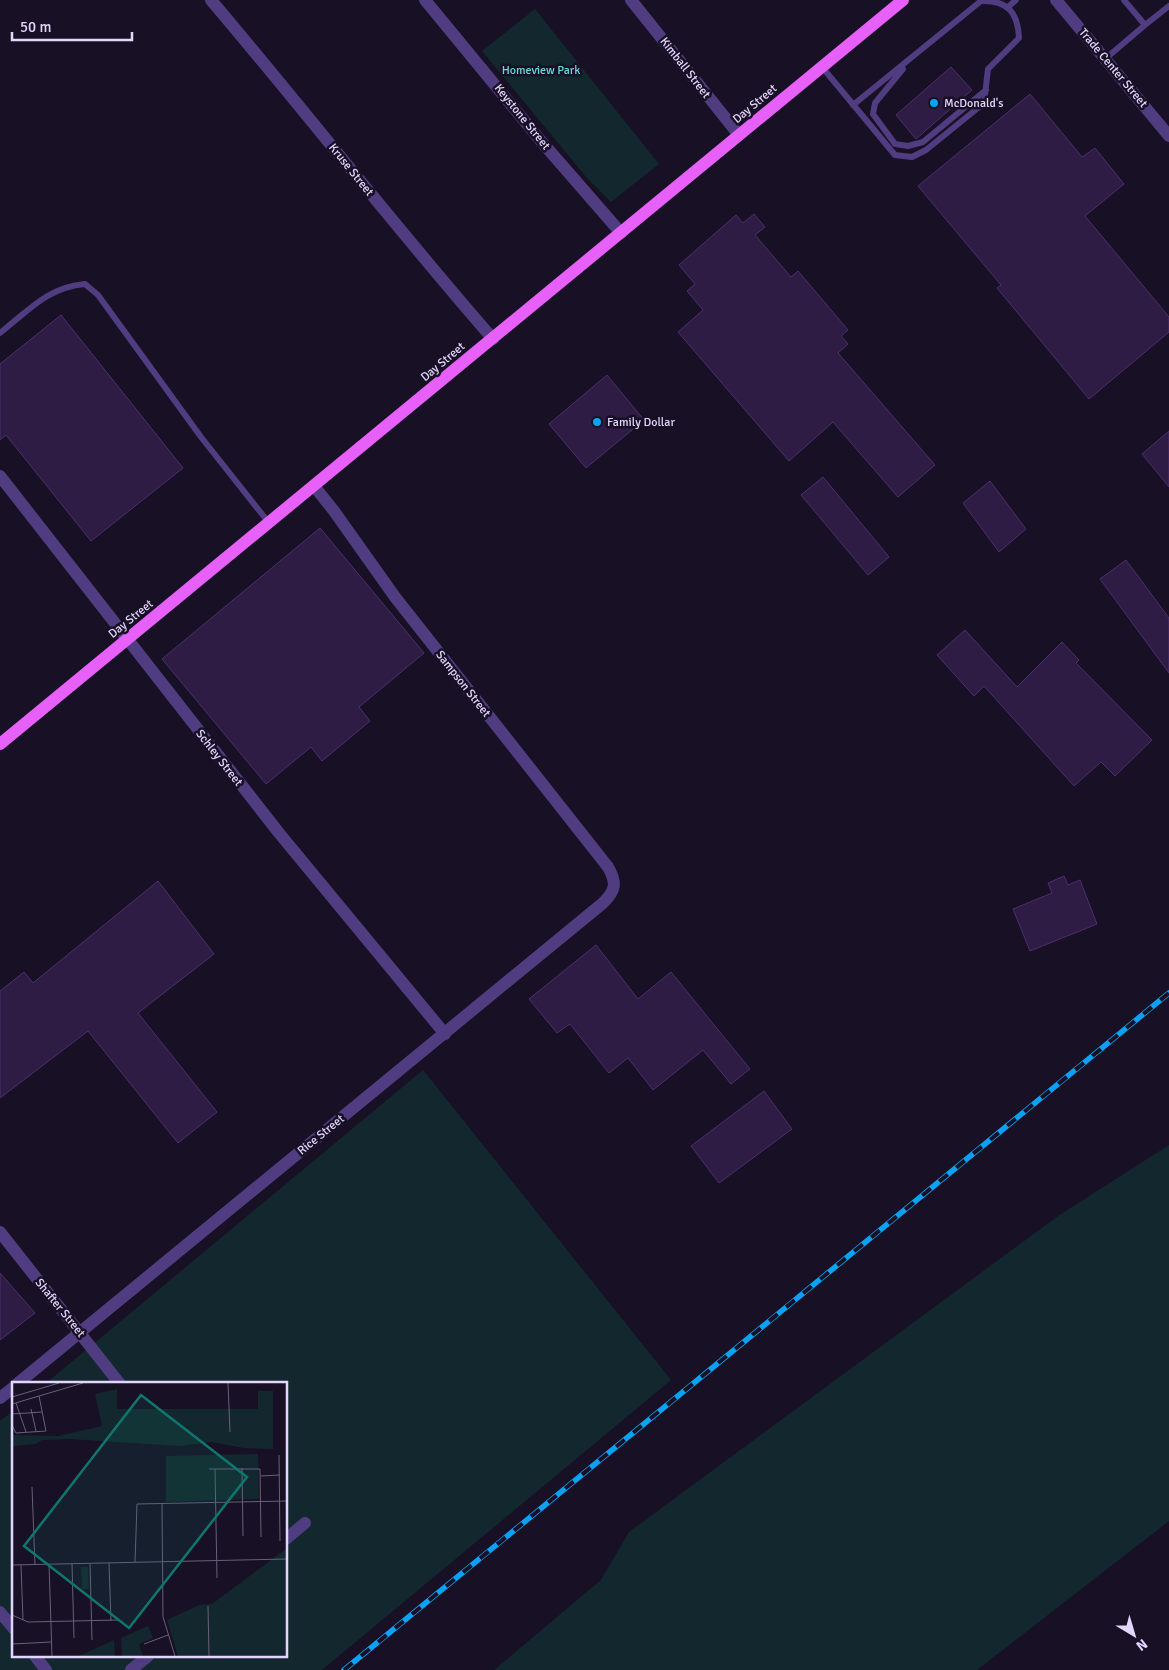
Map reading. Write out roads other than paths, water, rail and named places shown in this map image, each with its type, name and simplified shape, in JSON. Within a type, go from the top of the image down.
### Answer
[{"type":"main road","name":"Day Street","points":[[0,744],[740,135],[896,2]]},
{"type":"street","name":"Kruse Street","points":[[211,0],[424,260],[493,339]]},
{"type":"street","name":"Keystone Street","points":[[425,0],[540,141],[621,233]]},
{"type":"street","name":"Kimball Street","points":[[631,0],[740,135]]},
{"type":"street","name":"Trade Center Street","points":[[1056,0],[1169,136]]},
{"type":"street","name":"Schley Street","points":[[0,476],[126,640],[279,833],[445,1034]]},
{"type":"street","name":"Sampson Street","points":[[314,486],[395,597],[608,867],[615,880]]},
{"type":"street","name":"Rice Street","points":[[19,1382],[603,903],[613,893],[615,880]]},
{"type":"street","name":"Shafter Street","points":[[0,1232],[118,1382]]},
{"type":"street","points":[[0,1398],[12,1389]]},
{"type":"street","points":[[288,1537],[305,1523]]},
{"type":"street","points":[[0,1612],[12,1627]]},
{"type":"street","points":[[37,1658],[46,1670]]},
{"type":"street","points":[[131,1670],[146,1658]]},
{"type":"lane","points":[[822,67],[853,105],[895,155],[912,157],[926,150],[984,103],[988,69],[1019,38],[1019,23],[1008,7],[995,0],[981,1],[853,105]]},
{"type":"lane","points":[[1008,7],[1016,0]]},
{"type":"lane","points":[[1124,0],[1145,25]]},
{"type":"lane","points":[[1105,59],[1169,6]]},
{"type":"lane","points":[[910,60],[875,103],[873,114],[895,144],[908,146],[923,142],[986,90]]},
{"type":"lane","points":[[0,333],[54,290],[67,285],[85,284],[98,295],[202,437],[269,523]]},
{"type":"railway","points":[[344,1670],[1169,993]]},
{"type":"place","name":"McDonald's","points":[[934,103]]},
{"type":"place","name":"Family Dollar","points":[[597,422]]},
{"type":"park label","name":"Homeview Park","points":[[541,70]]}]
